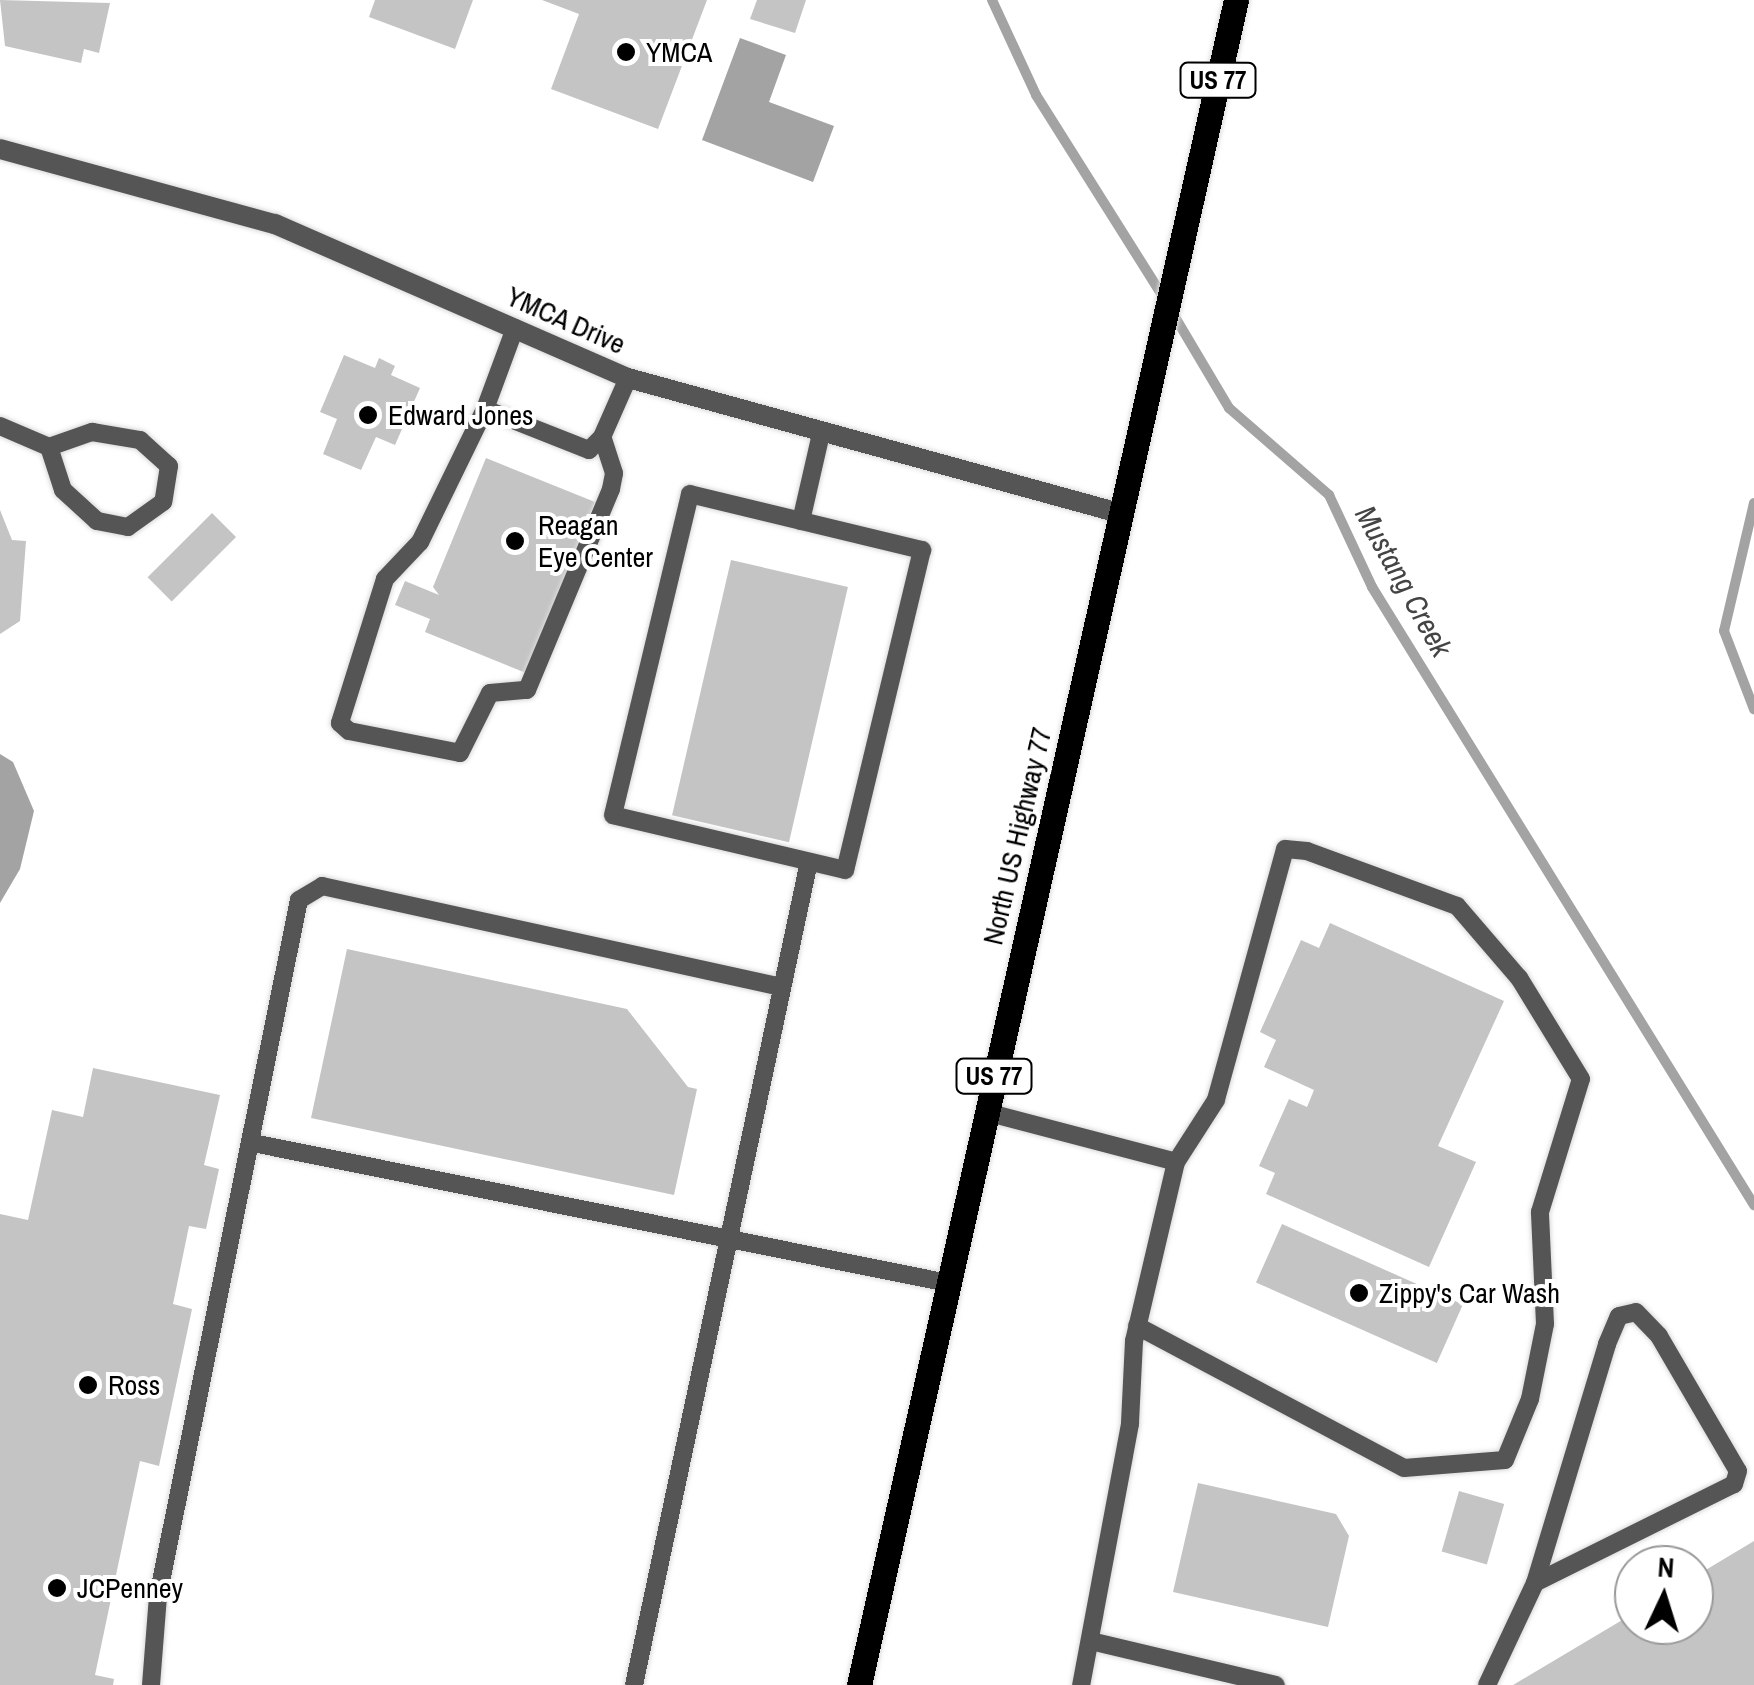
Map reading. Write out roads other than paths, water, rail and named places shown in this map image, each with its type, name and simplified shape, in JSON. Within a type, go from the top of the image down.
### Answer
[{"type":"main road","name":"North US Highway 77","points":[[859,1685],[1236,0]]},
{"type":"street","name":"YMCA Drive","points":[[0,149],[275,224],[628,378],[1120,514]]},
{"type":"lane","points":[[515,328],[484,408],[420,542],[386,580],[340,723],[349,732],[460,752],[490,692],[526,690],[610,490],[614,474],[602,437]]},
{"type":"lane","points":[[484,408],[589,450],[602,437],[628,378]]},
{"type":"lane","points":[[0,426],[49,447],[92,432],[140,440],[169,466],[162,502],[128,527],[97,521],[63,490],[49,447]]},
{"type":"lane","points":[[800,521],[821,434]]},
{"type":"lane","points":[[690,494],[922,550],[844,870],[809,862],[613,815],[690,494]]},
{"type":"lane","points":[[1081,1685],[1130,1424],[1138,1326],[1176,1162],[1216,1100],[1285,849],[1307,851],[1457,906],[1519,978],[1580,1079],[1540,1212],[1545,1324],[1530,1399],[1505,1460],[1404,1468],[1138,1326]]},
{"type":"lane","points":[[634,1685],[809,862]]},
{"type":"lane","points":[[151,1685],[158,1596],[300,900],[322,886],[782,987]]},
{"type":"lane","points":[[986,1112],[1176,1162]]},
{"type":"lane","points":[[253,1142],[948,1283]]},
{"type":"lane","points":[[1487,1685],[1536,1583],[1619,1316],[1636,1312],[1659,1336],[1738,1471],[1734,1484],[1536,1583]]},
{"type":"lane","points":[[1091,1640],[1276,1685]]},
{"type":"waterway","name":"Mustang Creek","points":[[992,0],[1036,95],[1163,297]]},
{"type":"waterway","name":"Mustang Creek","points":[[1172,312],[1229,408],[1329,495],[1372,587],[1754,1205]]},
{"type":"waterway","points":[[1754,503],[1724,631],[1754,709]]},
{"type":"place","name":"YMCA","points":[[626,52]]},
{"type":"place","name":"Edward Jones","points":[[368,415]]},
{"type":"place","name":"Reagan Eye Center","points":[[515,541]]},
{"type":"place","name":"Zippy's Car Wash","points":[[1359,1293]]},
{"type":"place","name":"Ross","points":[[88,1385]]},
{"type":"place","name":"JCPenney","points":[[57,1588]]}]
